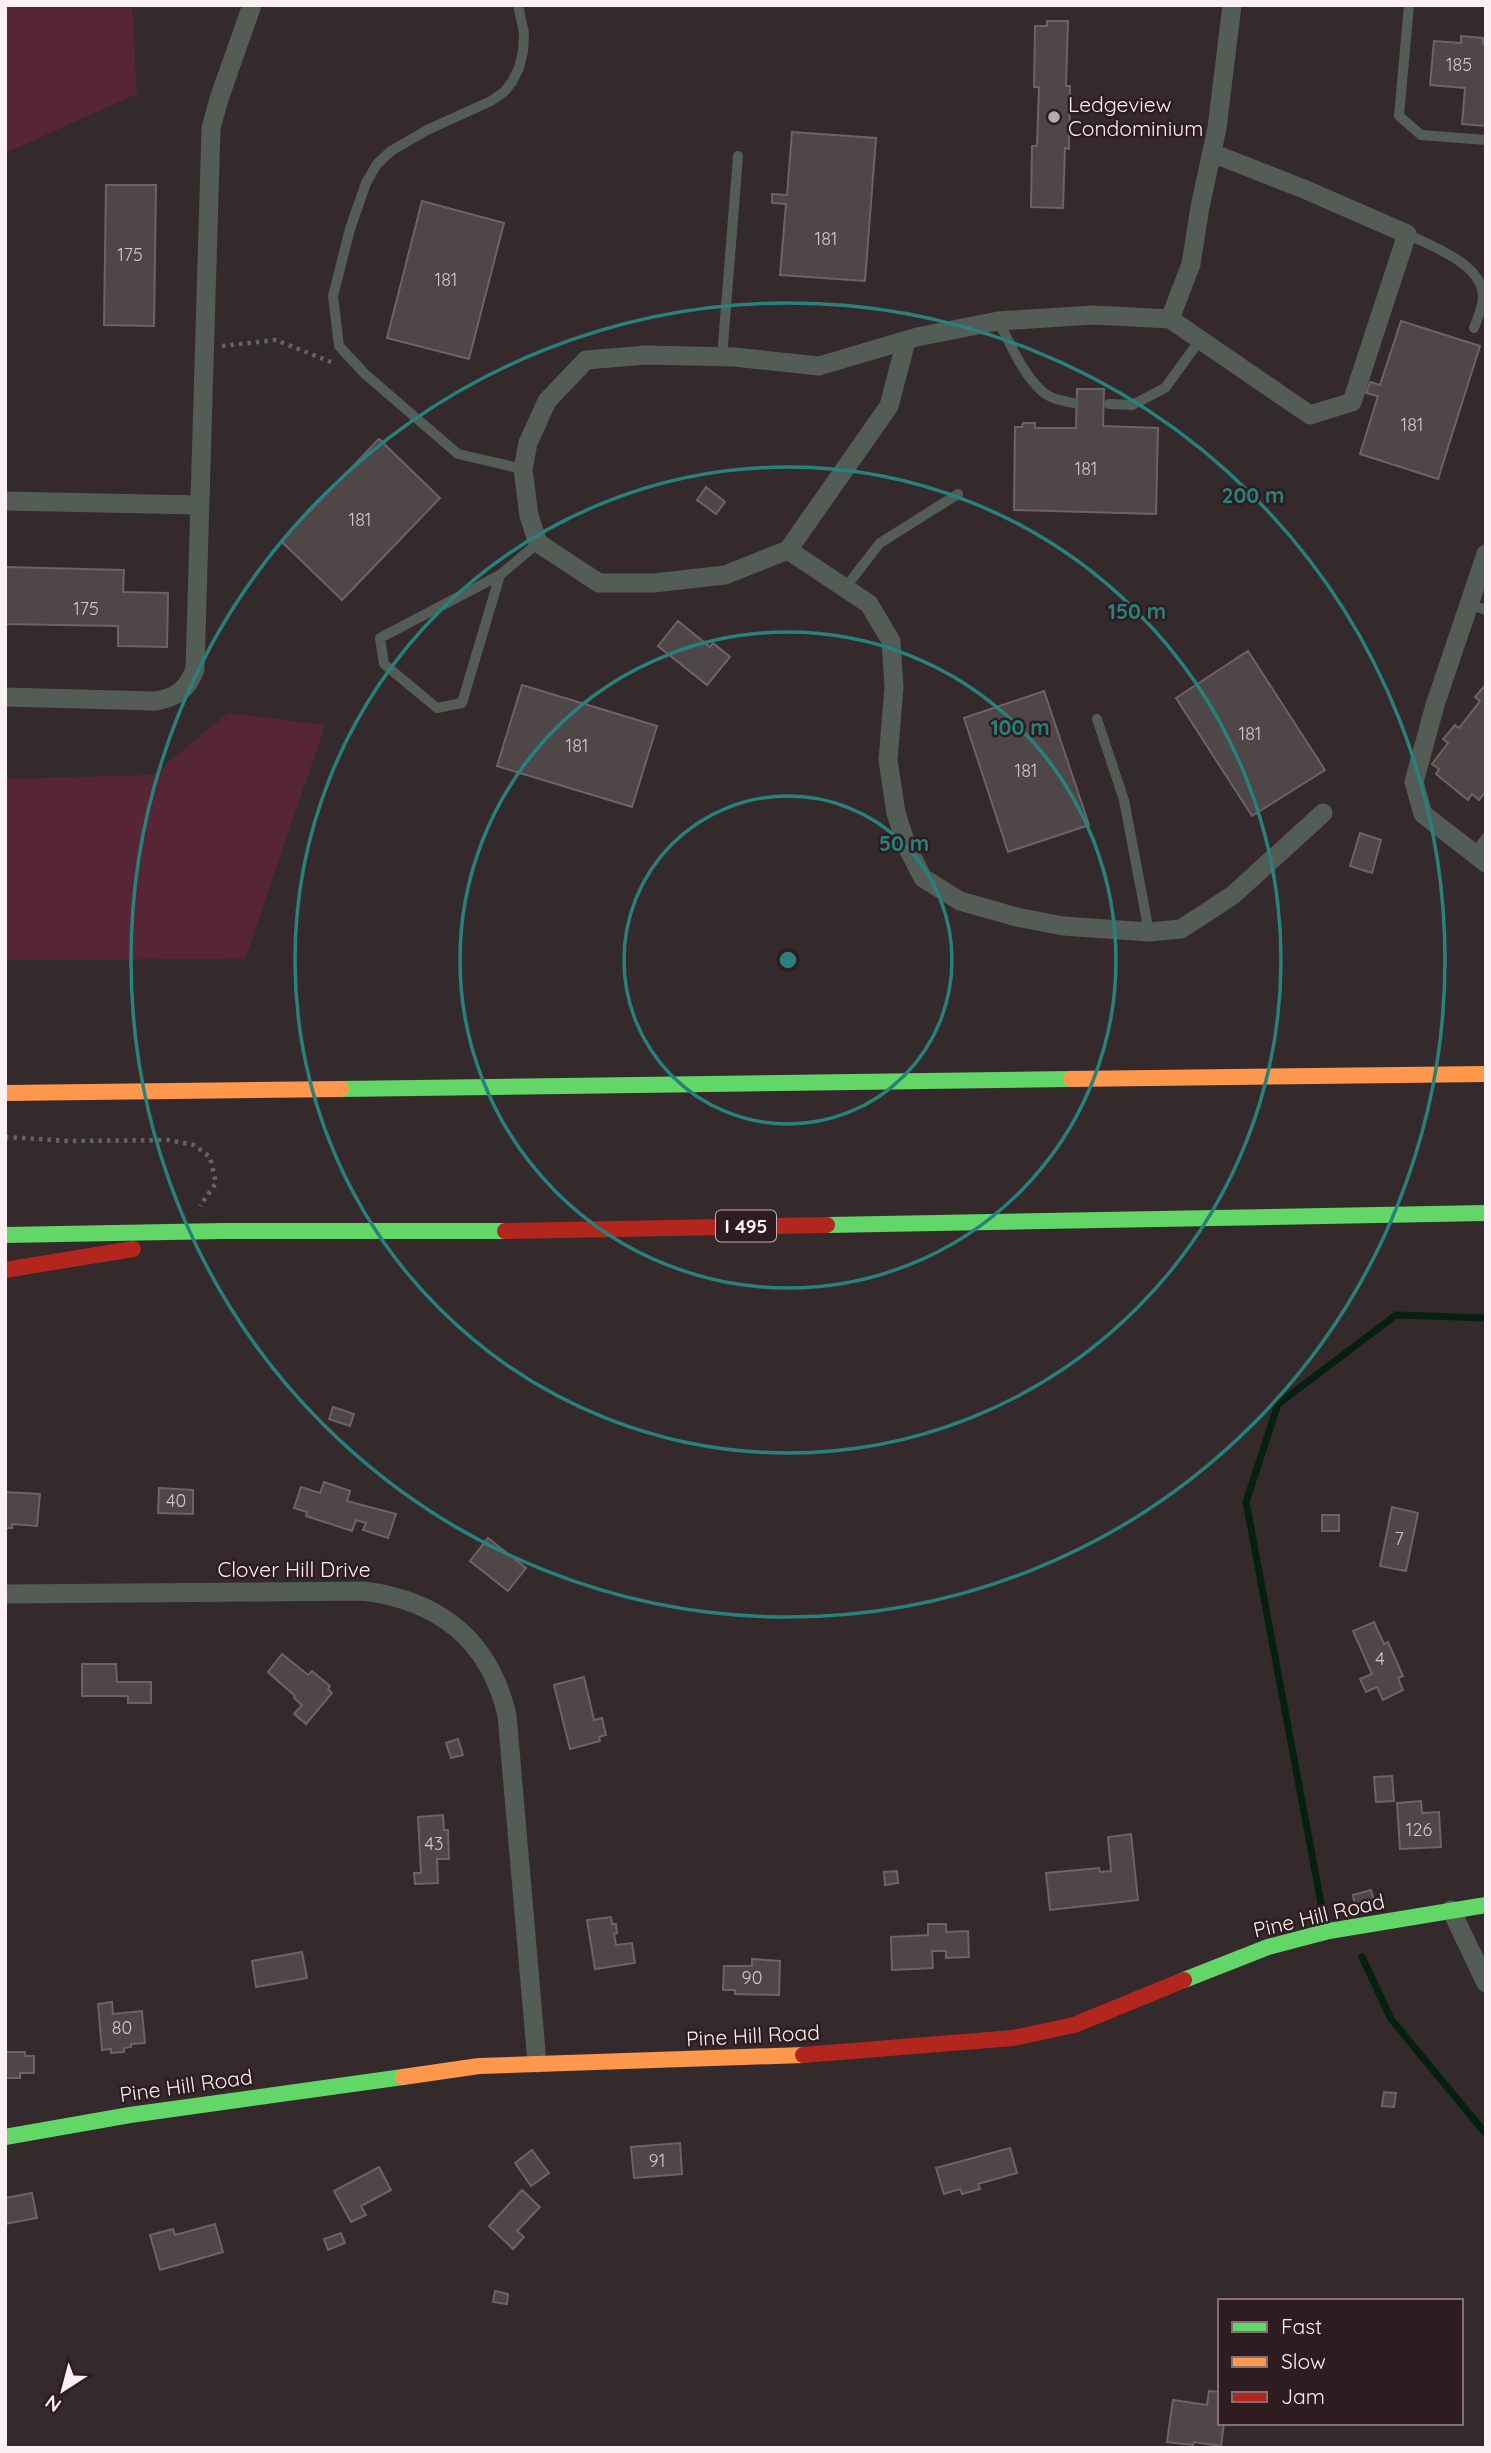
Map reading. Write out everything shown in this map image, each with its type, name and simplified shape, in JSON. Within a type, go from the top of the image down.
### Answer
[{"type":"main road","points":[[5,1093],[1486,1074]]},
{"type":"main road","points":[[5,1087],[89,1092]]},
{"type":"main road","name":"I 495","points":[[5,1235],[223,1231],[513,1231],[1486,1213]]},
{"type":"main road","points":[[5,1270],[52,1264],[223,1231]]},
{"type":"main road","name":"Pine Hill Road","points":[[5,2137],[130,2115],[480,2066],[827,2054],[1013,2038],[1074,2025],[1268,1947],[1329,1931],[1486,1905]]},
{"type":"street","points":[[5,697],[155,701],[168,699],[185,688],[195,669],[211,128],[252,5]]},
{"type":"street","points":[[1170,319],[1191,264],[1217,128],[1232,5]]},
{"type":"street","points":[[906,341],[889,406],[788,550],[725,575],[654,583],[598,583],[537,543],[529,516],[523,469],[528,443],[547,401],[586,360],[646,355],[722,357],[819,366],[906,341],[998,321],[1094,315],[1170,319],[1310,415],[1352,402],[1407,234],[1304,188],[1212,153]]},
{"type":"street","points":[[5,501],[199,505]]},
{"type":"street","points":[[788,550],[869,604],[891,641],[894,687],[888,760],[896,813],[907,847],[923,878],[960,901],[1017,917],[1063,926],[1149,932],[1181,929],[1233,895],[1323,813]]},
{"type":"street","points":[[1482,852],[1423,814],[1414,782],[1435,705],[1477,607],[1486,554]]},
{"type":"street","name":"Clover Hill Drive","points":[[5,1594],[365,1591],[413,1601],[437,1612],[457,1628],[490,1666],[508,1715],[537,2063]]},
{"type":"street","points":[[1451,1910],[1486,1983]]},
{"type":"lane","points":[[518,5],[524,33],[523,51],[519,68],[504,92],[491,101],[427,130],[391,151],[377,164],[366,183],[350,229],[333,296],[339,346],[365,374],[458,454],[523,469]]},
{"type":"lane","points":[[1409,5],[1399,116],[1421,135],[1486,140]]},
{"type":"lane","points":[[722,357],[738,156]]},
{"type":"lane","points":[[1407,234],[1473,270],[1481,282],[1484,299],[1474,328]]},
{"type":"lane","points":[[998,321],[1026,372],[1042,391],[1054,399],[1074,403]]},
{"type":"lane","points":[[1109,404],[1132,405],[1164,388],[1200,340]]},
{"type":"lane","points":[[845,588],[880,543],[958,494]]},
{"type":"lane","points":[[500,575],[462,702],[437,708],[384,664],[380,638],[500,575],[537,543]]},
{"type":"lane","points":[[1097,719],[1124,800],[1149,932]]},
{"type":"path","points":[[204,348],[275,340],[365,374]]},
{"type":"path","points":[[5,1137],[69,1141],[168,1140],[194,1145],[210,1157],[216,1183],[197,1209]]},
{"type":"shaded area","points":[[5,5],[132,5],[137,94],[5,153]]},
{"type":"shaded area","points":[[228,713],[325,725],[245,959],[5,960],[5,779],[153,775]]},
{"type":"building","name":"Ledgeview Condominium","points":[[1047,21],[1068,21],[1066,86],[1070,86],[1069,149],[1065,148],[1063,208],[1031,207],[1032,146],[1037,146],[1039,87],[1034,87],[1035,26],[1047,26]]},
{"type":"building","points":[[1461,36],[1483,38],[1483,44],[1486,44],[1486,126],[1462,124],[1465,88],[1430,85],[1434,41],[1461,43]]},
{"type":"building","points":[[792,132],[876,138],[865,281],[780,275],[786,204],[772,203],[772,194],[787,195]]},
{"type":"building","points":[[106,185],[156,185],[154,326],[104,325]]},
{"type":"building","points":[[422,201],[504,223],[469,359],[387,338]]},
{"type":"building","points":[[1401,321],[1480,346],[1438,479],[1360,454],[1378,396],[1366,393],[1370,382],[1380,385]]},
{"type":"building","points":[[1077,389],[1104,389],[1103,426],[1158,428],[1156,514],[1014,510],[1015,427],[1022,427],[1023,423],[1035,423],[1035,428],[1076,428]]},
{"type":"building","points":[[379,439],[440,498],[342,600],[281,541]]},
{"type":"building","points":[[706,487],[725,502],[716,514],[697,500]]},
{"type":"building","points":[[5,567],[124,570],[123,592],[168,593],[167,647],[118,646],[118,626],[5,624]]},
{"type":"building","points":[[678,621],[710,647],[713,643],[730,657],[707,685],[658,646]]},
{"type":"building","points":[[1248,651],[1325,770],[1252,816],[1176,698]]},
{"type":"building","points":[[1486,684],[1486,791],[1479,800],[1472,794],[1468,800],[1436,774],[1439,769],[1432,764],[1448,743],[1443,739],[1455,725],[1459,728],[1480,701],[1475,697]]},
{"type":"building","points":[[522,685],[657,726],[632,807],[497,766]]},
{"type":"building","points":[[1044,691],[1089,825],[1008,852],[964,718]]},
{"type":"building","points":[[1360,833],[1381,840],[1372,873],[1350,866]]},
{"type":"building","points":[[333,1407],[354,1414],[350,1426],[329,1419]]},
{"type":"building","points":[[324,1482],[350,1491],[347,1501],[396,1514],[388,1538],[363,1530],[366,1523],[356,1520],[352,1531],[306,1516],[307,1512],[294,1508],[301,1487],[320,1493]]},
{"type":"building","points":[[159,1488],[193,1490],[193,1514],[158,1513]]},
{"type":"building","points":[[5,1492],[40,1494],[37,1526],[12,1524],[12,1528],[5,1528]]},
{"type":"building","points":[[1392,1507],[1418,1513],[1406,1571],[1380,1566]]},
{"type":"building","points":[[1322,1515],[1339,1515],[1339,1531],[1322,1531]]},
{"type":"building","points":[[488,1538],[526,1568],[508,1591],[470,1561]]},
{"type":"building","points":[[1374,1622],[1384,1644],[1388,1642],[1403,1676],[1398,1678],[1403,1690],[1383,1700],[1377,1687],[1366,1692],[1360,1679],[1372,1674],[1353,1631]]},
{"type":"building","points":[[282,1654],[308,1675],[312,1671],[330,1686],[328,1689],[332,1693],[306,1724],[294,1714],[302,1705],[268,1672]]},
{"type":"building","points":[[82,1664],[116,1664],[117,1682],[151,1682],[151,1703],[128,1703],[128,1696],[82,1696]]},
{"type":"building","points":[[584,1677],[594,1720],[602,1718],[606,1735],[599,1737],[600,1741],[570,1749],[554,1685]]},
{"type":"building","points":[[458,1739],[463,1755],[451,1758],[446,1743]]},
{"type":"building","points":[[1392,1776],[1394,1801],[1376,1802],[1374,1777]]},
{"type":"building","points":[[1421,1801],[1422,1813],[1439,1812],[1441,1847],[1400,1849],[1397,1803]]},
{"type":"building","points":[[443,1815],[444,1830],[448,1830],[449,1859],[437,1859],[438,1883],[415,1884],[414,1873],[421,1873],[418,1817]]},
{"type":"building","points":[[1131,1834],[1138,1900],[1050,1910],[1046,1873],[1099,1868],[1100,1872],[1111,1871],[1108,1837]]},
{"type":"building","points":[[897,1871],[898,1883],[885,1885],[884,1872]]},
{"type":"building","points":[[1371,1890],[1374,1901],[1355,1906],[1353,1895]]},
{"type":"building","points":[[611,1917],[612,1924],[616,1924],[616,1945],[632,1943],[635,1963],[595,1969],[587,1920]]},
{"type":"building","points":[[928,1924],[946,1924],[946,1932],[968,1931],[969,1957],[946,1958],[946,1951],[932,1951],[933,1968],[892,1970],[891,1937],[928,1935]]},
{"type":"building","points":[[302,1952],[307,1978],[256,1987],[252,1961]]},
{"type":"building","points":[[752,1959],[780,1961],[779,1995],[735,1994],[735,1990],[723,1990],[724,1966],[752,1966]]},
{"type":"building","points":[[112,2002],[113,2014],[142,2011],[145,2043],[131,2044],[131,2047],[124,2048],[124,2052],[111,2053],[111,2049],[102,2050],[98,2004]]},
{"type":"building","points":[[5,2052],[25,2052],[25,2056],[34,2056],[34,2073],[20,2073],[20,2078],[5,2078]]},
{"type":"building","points":[[1384,2092],[1396,2093],[1394,2107],[1382,2106]]},
{"type":"building","points":[[680,2143],[682,2174],[634,2178],[631,2147]]},
{"type":"building","points":[[1010,2148],[1017,2173],[978,2184],[980,2189],[962,2194],[960,2189],[944,2194],[936,2168]]},
{"type":"building","points":[[532,2150],[549,2173],[531,2186],[515,2163]]},
{"type":"building","points":[[379,2167],[391,2190],[361,2206],[366,2215],[351,2222],[334,2191]]},
{"type":"building","points":[[522,2190],[540,2207],[517,2231],[524,2237],[513,2249],[489,2226]]},
{"type":"building","points":[[32,2193],[37,2218],[5,2224],[5,2198]]},
{"type":"building","points":[[215,2224],[223,2252],[160,2270],[150,2235],[173,2229],[175,2235]]},
{"type":"building","points":[[341,2233],[345,2243],[328,2250],[324,2239]]},
{"type":"building","points":[[495,2291],[508,2294],[507,2304],[493,2302]]},
{"type":"building","points":[[1209,2391],[1218,2392],[1218,2425],[1224,2425],[1221,2446],[1167,2442],[1173,2400],[1207,2405]]},
{"type":"waterway","points":[[1321,1903],[1246,1502],[1278,1404],[1396,1315],[1486,1318]]},
{"type":"waterway","points":[[1362,1957],[1391,2019],[1486,2134]]},
{"type":"traffic: fast","points":[[341,1089],[1071,1079]]},
{"type":"traffic: fast","points":[[827,1225],[1486,1213]]},
{"type":"traffic: fast","points":[[5,1235],[223,1231],[505,1231]]},
{"type":"traffic: fast","points":[[1184,1980],[1268,1947],[1329,1931],[1486,1905]]},
{"type":"traffic: fast","points":[[5,2137],[130,2115],[403,2077]]},
{"type":"traffic: slow","points":[[1071,1079],[1486,1074]]},
{"type":"traffic: slow","points":[[5,1093],[341,1089]]},
{"type":"traffic: slow","points":[[403,2077],[479,2066],[803,2055]]},
{"type":"traffic: jam","points":[[505,1231],[827,1225]]},
{"type":"traffic: jam","points":[[5,1270],[133,1249]]},
{"type":"traffic: jam","points":[[803,2055],[1013,2038],[1074,2025],[1184,1980]]},
{"type":"place","name":"Ledgeview Condominium","points":[[1054,117]]}]
